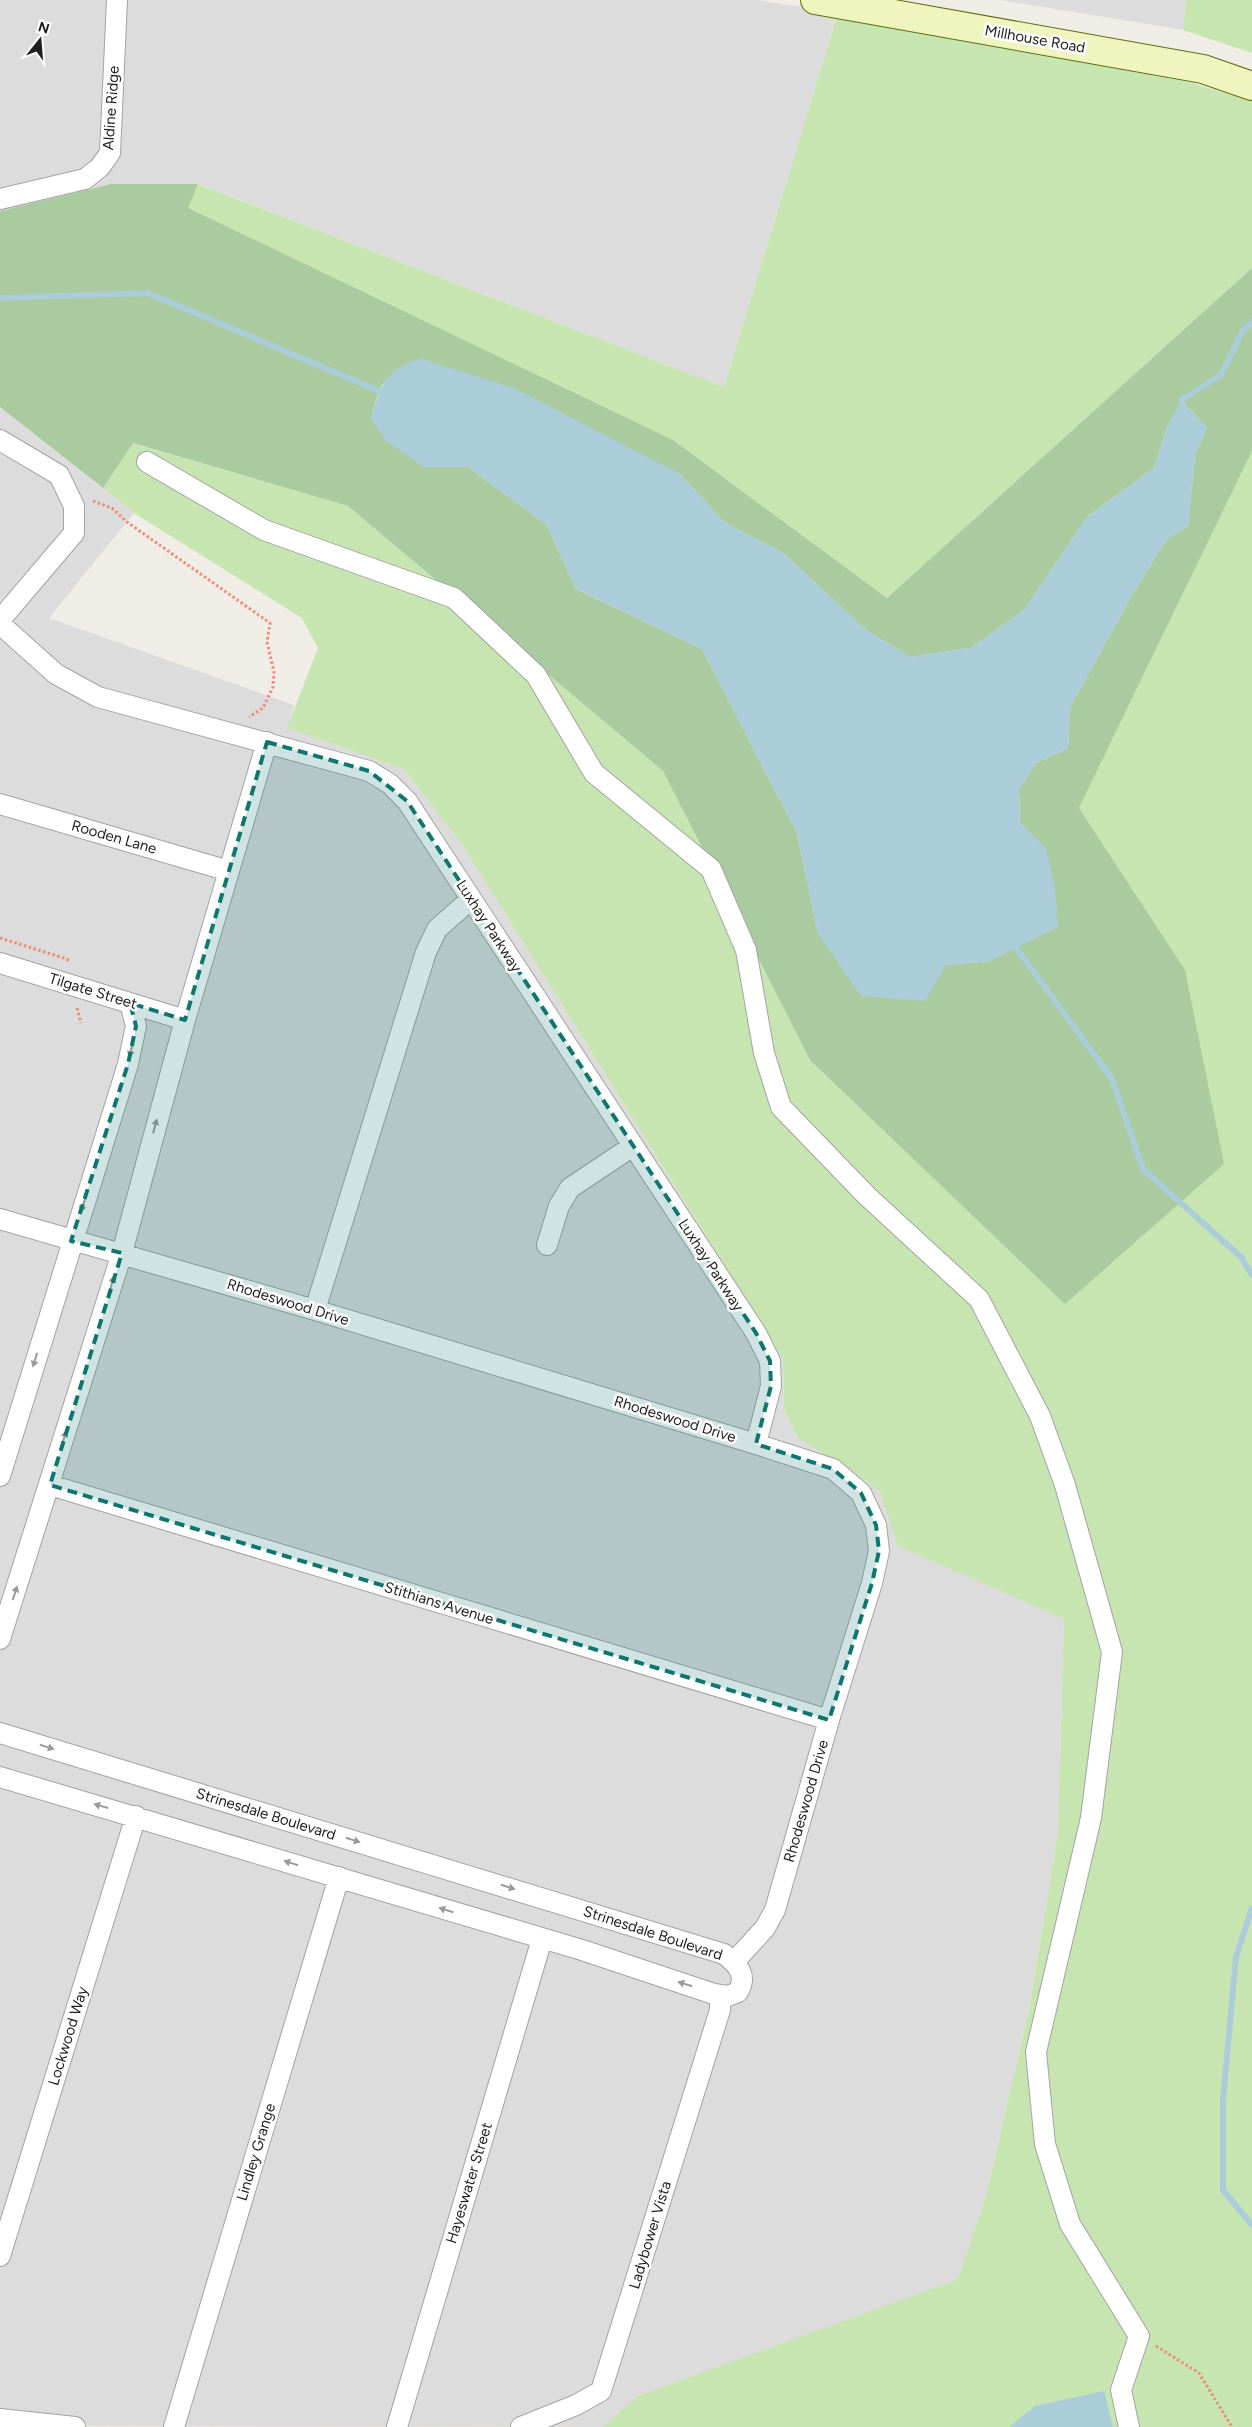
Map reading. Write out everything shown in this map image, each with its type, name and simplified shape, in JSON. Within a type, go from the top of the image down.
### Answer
[{"type":"main road","name":"Millhouse Road","points":[[816,0],[1203,69],[1252,86]]},
{"type":"street","name":"Aldine Ridge","points":[[0,199],[85,179],[100,167],[110,154],[117,0]]},
{"type":"street","points":[[0,440],[59,475],[74,506],[74,534],[0,620]]},
{"type":"street","points":[[147,462],[264,530],[454,598],[536,675],[594,773],[711,869],[746,950],[764,1053],[781,1107],[867,1196],[979,1299],[1040,1416],[1065,1484],[1112,1652],[1091,1818],[1036,2052],[1045,2144],[1070,2224],[1139,2336],[1121,2390],[1129,2427]]},
{"type":"street","name":"Luxhay Parkway","points":[[0,624],[56,674],[98,697],[369,771],[390,784],[408,801],[756,1333],[770,1361],[771,1386],[756,1444]]},
{"type":"street","points":[[0,1639],[122,1253],[185,1020],[267,742]]},
{"type":"street","name":"Rooden Lane","points":[[0,804],[229,871]]},
{"type":"street","points":[[315,1310],[426,952],[437,929],[471,899]]},
{"type":"street","name":"Tilgate Street","points":[[0,963],[185,1020]]},
{"type":"street","points":[[2,1465],[128,1064],[136,1026],[130,1003]]},
{"type":"street","points":[[547,1245],[559,1206],[570,1188],[633,1146]]},
{"type":"street","name":"Rhodeswood Drive","points":[[0,1219],[315,1310],[756,1444],[834,1469],[861,1493],[876,1525],[879,1550],[872,1583],[829,1720],[775,1910],[765,1928],[734,1962]]},
{"type":"street","name":"Stithians Avenue","points":[[50,1485],[829,1720]]},
{"type":"street","name":"Strinesdale Boulevard","points":[[0,1733],[724,1954],[734,1962],[742,1973],[743,1983],[738,1992],[728,1996],[720,1995]]},
{"type":"street","points":[[0,1777],[582,1950],[720,1995]]},
{"type":"street","name":"Lockwood Way","points":[[0,2256],[136,1816]]},
{"type":"street","name":"Lindley Grange","points":[[174,2427],[339,1878]]},
{"type":"street","name":"Hayeswater Street","points":[[397,2427],[542,1939]]},
{"type":"street","name":"Ladybower Vista","points":[[521,2427],[576,2406],[601,2391],[720,2010],[720,1995]]},
{"type":"street","points":[[0,2419],[74,2427]]},
{"type":"path","points":[[87,500],[112,508],[127,522],[270,623],[267,642],[274,672],[273,687],[262,708],[250,717],[244,717]]},
{"type":"path","points":[[1139,2336],[1199,2373],[1232,2427]]},
{"type":"highlighted area","points":[[267,742],[369,771],[407,801],[756,1333],[770,1361],[771,1386],[756,1444],[833,1469],[861,1493],[876,1525],[879,1551],[872,1583],[829,1720],[50,1485],[122,1253],[71,1241],[128,1064],[136,1026],[130,1003],[185,1020]]},
{"type":"shaded area","points":[[0,0],[758,0],[838,13],[724,387],[199,184],[111,184],[0,211]]},
{"type":"shaded area","points":[[1000,0],[1186,0],[1183,30]]},
{"type":"shaded area","points":[[0,407],[134,513],[49,618],[294,705],[288,728],[404,769],[463,846],[783,1359],[784,1409],[797,1437],[879,1490],[899,1546],[1064,1619],[1058,1832],[1029,2010],[986,2196],[958,2280],[637,2396],[603,2427],[0,2426]]},
{"type":"green space","points":[[1186,0],[1252,0],[1252,53],[1183,30]]},
{"type":"green space","points":[[838,13],[1192,83],[1252,101],[1252,268],[887,598],[673,440],[187,208],[198,184],[724,387]]},
{"type":"green space","points":[[111,184],[198,184],[188,208],[673,440],[887,598],[1252,268],[1252,451],[1079,808],[1185,970],[1224,1164],[1065,1304],[810,1060],[663,771],[348,506],[133,443],[103,488],[0,407],[0,211]],"holes":[[[421,359],[447,368],[680,474],[724,522],[783,553],[866,630],[910,657],[971,648],[1024,610],[1088,516],[1154,468],[1167,427],[1182,401],[1207,428],[1195,454],[1188,526],[1166,540],[1132,595],[1070,707],[1068,748],[1036,763],[1019,789],[1020,823],[1046,849],[990,961],[946,965],[818,934],[797,833],[702,649],[576,589],[547,525],[468,467],[371,419],[381,387],[398,371]]]},
{"type":"green space","points":[[132,443],[348,506],[663,771],[810,1060],[1182,966],[1079,808],[1252,451],[1252,2427],[603,2427],[637,2396],[958,2279],[986,2196],[1029,2010],[1058,1832],[1064,1619],[898,1546],[879,1490],[797,1437],[784,1409],[783,1359],[463,846],[404,769],[287,728],[318,648],[302,618],[134,513],[103,488]]},
{"type":"water","points":[[421,359],[516,389],[680,474],[724,522],[783,553],[866,630],[910,657],[971,648],[1024,610],[1088,516],[1154,468],[1167,427],[1181,400],[1207,428],[1195,454],[1188,526],[1166,540],[1132,595],[1070,707],[1068,748],[1036,763],[1019,789],[1020,823],[1046,848],[1055,887],[1058,927],[990,961],[946,965],[925,1001],[861,996],[818,934],[797,833],[702,649],[576,589],[547,525],[468,467],[424,467],[386,441],[371,419],[381,388],[386,380],[399,368]]},
{"type":"water","points":[[1104,2391],[1113,2427],[1009,2427],[1035,2406]]},
{"type":"waterway","points":[[0,298],[148,293],[379,391]]},
{"type":"waterway","points":[[1181,400],[1221,375],[1242,332],[1252,322]]},
{"type":"waterway","points":[[1017,949],[1112,1079],[1143,1169],[1241,1257],[1252,1275]]},
{"type":"waterway","points":[[1252,1908],[1236,1957],[1223,2100],[1223,2190],[1252,2225]]}]
